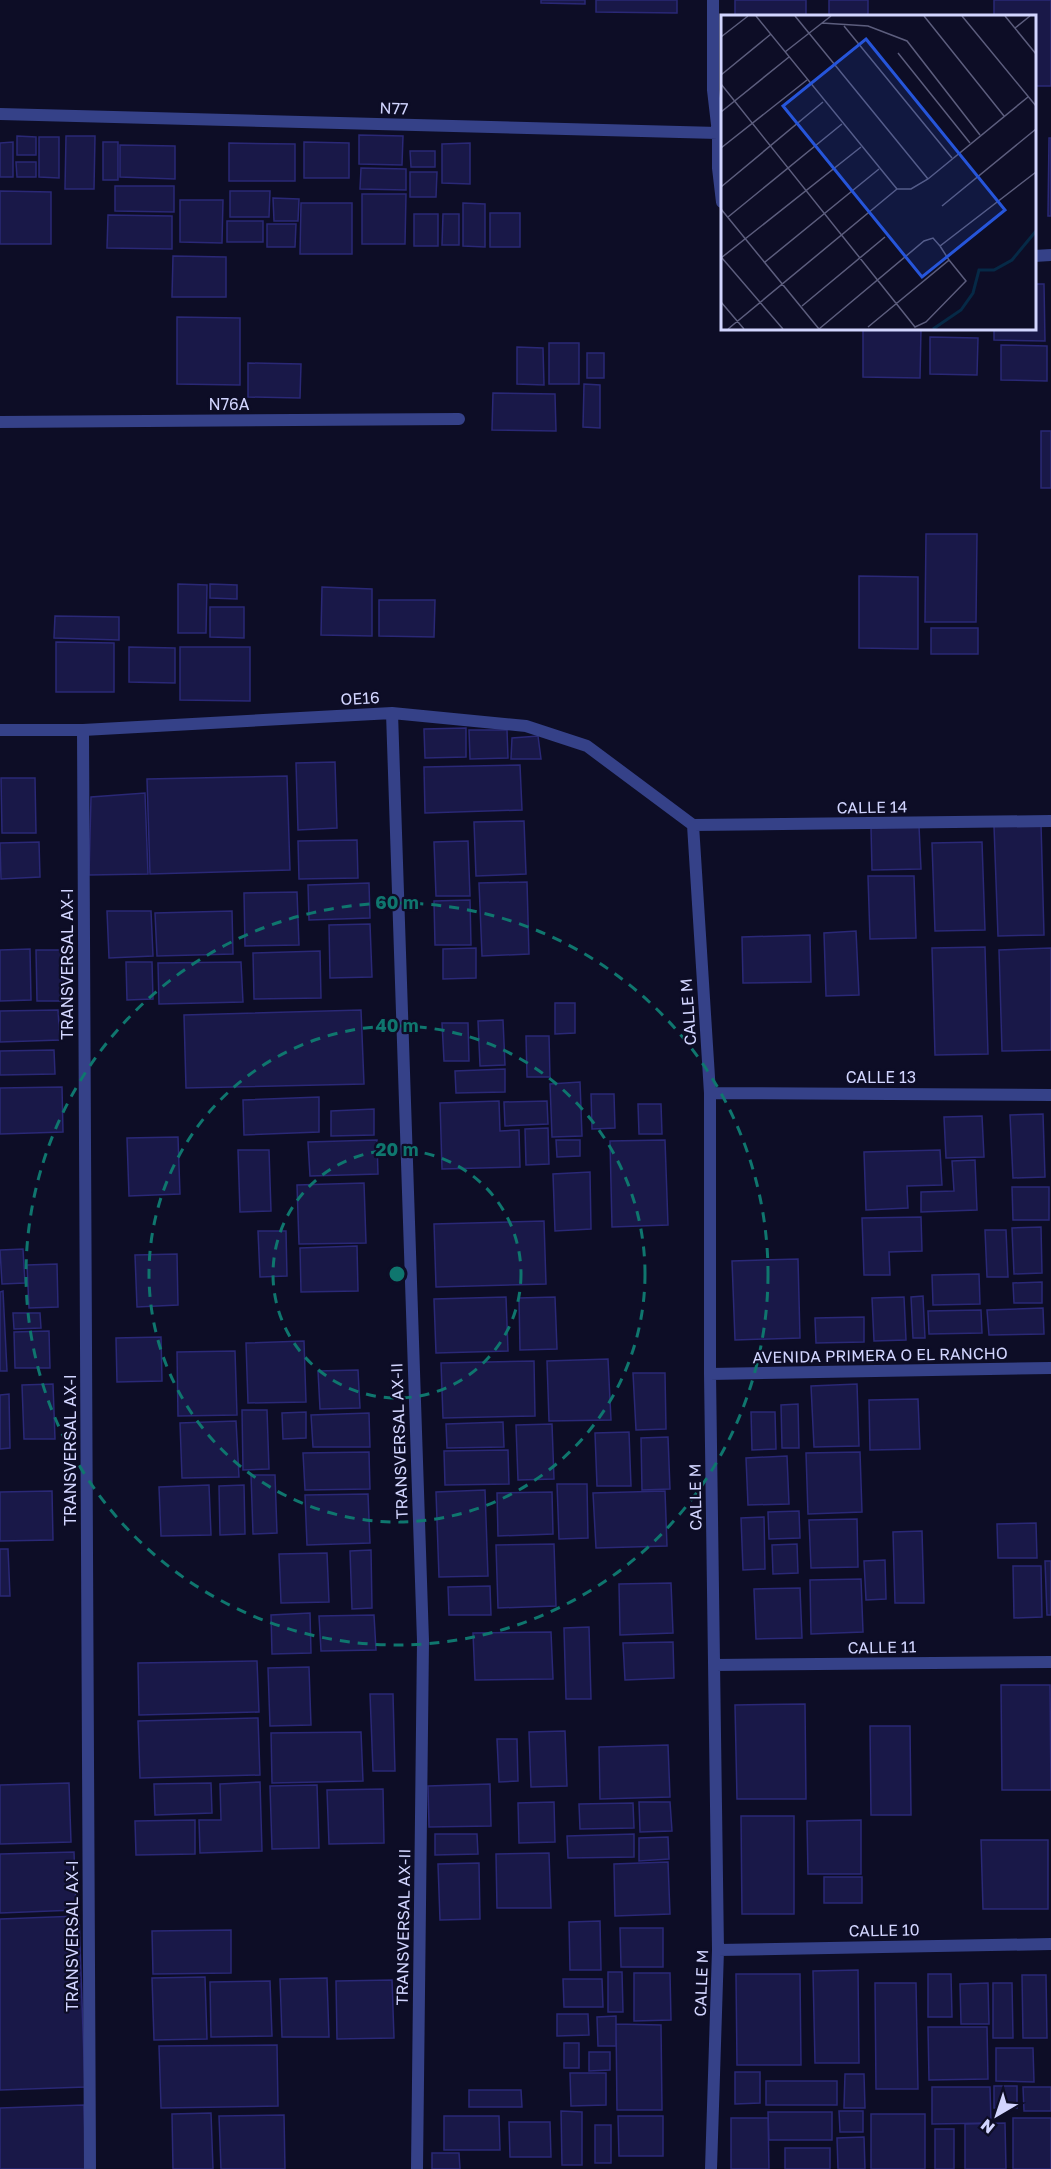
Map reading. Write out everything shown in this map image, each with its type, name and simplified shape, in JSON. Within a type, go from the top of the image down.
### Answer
[{"type":"street","points":[[713,0],[713,90],[721,188]]},
{"type":"street","name":"N77","points":[[0,114],[718,133]]},
{"type":"street","points":[[1036,256],[1051,255]]},
{"type":"street","name":"N76A","points":[[0,422],[459,419]]},
{"type":"street","name":"OE16","points":[[0,730],[83,730],[392,713],[526,726],[587,746],[693,825]]},
{"type":"street","name":"TRANSVERSAL AX-II","points":[[392,713],[423,1641],[417,2169]]},
{"type":"street","name":"TRANSVERSAL AX-I","points":[[83,730],[90,2169]]},
{"type":"street","name":"CALLE 14","points":[[693,825],[1051,821]]},
{"type":"street","name":"CALLE M","points":[[693,825],[710,1093],[710,1374],[718,1950],[711,2169]]},
{"type":"street","name":"CALLE 13","points":[[710,1093],[1051,1095]]},
{"type":"street","name":"AVENIDA PRIMERA O EL RANCHO","points":[[710,1374],[1051,1368]]},
{"type":"street","name":"CALLE 11","points":[[714,1665],[1051,1662]]},
{"type":"street","name":"CALLE 10","points":[[718,1950],[1051,1944]]},
{"type":"building","points":[[541,0],[585,0],[585,4],[541,3]]},
{"type":"building","points":[[596,0],[677,0],[677,13],[596,12]]},
{"type":"building","points":[[735,0],[806,0],[806,15],[735,15]]},
{"type":"building","points":[[829,0],[868,0],[868,15],[829,15]]},
{"type":"building","points":[[994,0],[1051,0],[1051,86],[1036,86],[1036,15],[994,15]]},
{"type":"building","points":[[359,135],[403,136],[402,165],[359,164]]},
{"type":"building","points":[[17,136],[36,137],[36,155],[17,155]]},
{"type":"building","points":[[66,136],[95,136],[94,189],[65,189]]},
{"type":"building","points":[[39,137],[59,137],[59,178],[39,177]]},
{"type":"building","points":[[1049,138],[1051,138],[1051,216],[1048,216]]},
{"type":"building","points":[[13,142],[13,177],[0,177],[0,143]]},
{"type":"building","points":[[103,142],[118,142],[118,180],[103,180]]},
{"type":"building","points":[[304,142],[349,143],[349,178],[304,178]]},
{"type":"building","points":[[229,143],[295,144],[295,181],[229,181]]},
{"type":"building","points":[[470,143],[470,184],[442,183],[442,144]]},
{"type":"building","points":[[120,145],[175,146],[175,179],[120,177]]},
{"type":"building","points":[[410,151],[435,151],[435,167],[411,167]]},
{"type":"building","points":[[16,162],[36,162],[36,177],[17,177]]},
{"type":"building","points":[[361,168],[406,169],[406,190],[360,189]]},
{"type":"building","points":[[410,172],[437,172],[436,197],[410,197]]},
{"type":"building","points":[[115,186],[174,186],[174,212],[115,211]]},
{"type":"building","points":[[0,191],[51,192],[51,244],[0,244]]},
{"type":"building","points":[[230,191],[270,191],[269,217],[230,217]]},
{"type":"building","points":[[362,194],[406,194],[405,244],[362,244]]},
{"type":"building","points":[[273,198],[299,199],[298,221],[274,221]]},
{"type":"building","points":[[180,200],[223,200],[222,243],[180,242]]},
{"type":"building","points":[[301,203],[352,203],[352,254],[300,254]]},
{"type":"building","points":[[463,203],[485,204],[485,247],[463,246]]},
{"type":"building","points":[[490,213],[520,213],[520,247],[490,247]]},
{"type":"building","points":[[414,214],[438,214],[438,246],[414,246]]},
{"type":"building","points":[[443,214],[459,214],[459,245],[442,245]]},
{"type":"building","points":[[108,215],[172,216],[172,249],[107,248]]},
{"type":"building","points":[[227,221],[263,221],[263,242],[227,242]]},
{"type":"building","points":[[267,224],[296,224],[295,247],[267,247]]},
{"type":"building","points":[[173,256],[226,257],[226,297],[172,297]]},
{"type":"building","points":[[1036,284],[1044,284],[1045,341],[994,340],[994,330],[1036,330]]},
{"type":"building","points":[[177,317],[240,318],[240,385],[177,384]]},
{"type":"building","points":[[863,330],[921,330],[920,378],[863,377]]},
{"type":"building","points":[[930,337],[978,338],[977,375],[930,374]]},
{"type":"building","points":[[549,343],[579,343],[579,384],[549,384]]},
{"type":"building","points":[[1001,345],[1047,346],[1047,381],[1001,380]]},
{"type":"building","points":[[517,347],[543,348],[544,385],[517,384]]},
{"type":"building","points":[[587,353],[604,353],[604,378],[587,378]]},
{"type":"building","points":[[248,363],[301,364],[300,398],[248,397]]},
{"type":"building","points":[[584,384],[600,385],[600,428],[583,427]]},
{"type":"building","points":[[493,393],[555,394],[556,431],[492,430]]},
{"type":"building","points":[[1041,431],[1051,431],[1051,488],[1041,488]]},
{"type":"building","points":[[926,534],[977,534],[976,622],[925,622]]},
{"type":"building","points":[[859,576],[918,577],[918,649],[859,648]]},
{"type":"building","points":[[178,584],[207,585],[206,633],[178,633]]},
{"type":"building","points":[[210,584],[237,585],[237,599],[210,598]]},
{"type":"building","points":[[322,587],[372,589],[372,636],[321,635]]},
{"type":"building","points":[[379,600],[435,600],[434,637],[379,636]]},
{"type":"building","points":[[210,607],[244,607],[244,638],[210,637]]},
{"type":"building","points":[[55,616],[119,617],[119,640],[54,638]]},
{"type":"building","points":[[931,628],[978,628],[978,654],[931,654]]},
{"type":"building","points":[[56,642],[114,643],[114,692],[56,692]]},
{"type":"building","points":[[129,647],[175,648],[175,683],[129,682]]},
{"type":"building","points":[[180,647],[250,647],[250,701],[180,700]]},
{"type":"building","points":[[466,728],[466,757],[425,758],[424,729]]},
{"type":"building","points":[[469,730],[507,730],[508,758],[470,759]]},
{"type":"building","points":[[538,736],[541,759],[511,759],[512,738]]},
{"type":"building","points":[[335,762],[337,828],[298,830],[296,763]]},
{"type":"building","points":[[520,765],[522,810],[425,813],[424,767]]},
{"type":"building","points":[[287,776],[290,870],[150,874],[147,779]]},
{"type":"building","points":[[1,778],[35,778],[36,833],[2,833]]},
{"type":"building","points":[[145,793],[148,874],[89,875],[91,797]]},
{"type":"building","points":[[524,821],[526,874],[476,876],[474,822]]},
{"type":"building","points":[[1041,824],[1044,935],[998,936],[994,826]]},
{"type":"building","points":[[919,826],[921,869],[872,870],[871,828]]},
{"type":"building","points":[[357,840],[358,878],[299,879],[298,841]]},
{"type":"building","points":[[468,841],[470,896],[436,896],[434,842]]},
{"type":"building","points":[[39,842],[40,877],[1,879],[0,843]]},
{"type":"building","points":[[982,842],[985,930],[935,931],[932,843]]},
{"type":"building","points":[[868,876],[914,876],[916,938],[870,939]]},
{"type":"building","points":[[527,882],[529,954],[482,956],[479,883]]},
{"type":"building","points":[[369,883],[370,918],[309,920],[308,885]]},
{"type":"building","points":[[297,892],[299,945],[245,946],[244,893]]},
{"type":"building","points":[[470,900],[471,945],[435,945],[434,901]]},
{"type":"building","points":[[107,911],[151,911],[153,956],[109,958]]},
{"type":"building","points":[[232,911],[233,954],[157,956],[155,913]]},
{"type":"building","points":[[370,924],[372,977],[330,978],[329,925]]},
{"type":"building","points":[[856,931],[859,995],[826,996],[824,933]]},
{"type":"building","points":[[810,935],[811,982],[743,983],[742,937]]},
{"type":"building","points":[[985,947],[988,1054],[935,1055],[932,948]]},
{"type":"building","points":[[476,948],[476,978],[443,979],[443,949]]},
{"type":"building","points":[[1051,948],[1051,1050],[1002,1051],[999,950]]},
{"type":"building","points":[[30,949],[31,1000],[0,1001],[0,950]]},
{"type":"building","points":[[36,950],[63,950],[64,1001],[37,1001]]},
{"type":"building","points":[[320,951],[321,998],[254,999],[253,953]]},
{"type":"building","points":[[126,962],[152,962],[153,999],[127,1000]]},
{"type":"building","points":[[241,962],[243,1002],[159,1004],[158,963]]},
{"type":"building","points":[[555,1003],[575,1003],[575,1033],[555,1034]]},
{"type":"building","points":[[58,1010],[60,1040],[0,1042],[0,1011]]},
{"type":"building","points":[[361,1010],[364,1084],[186,1088],[184,1015]]},
{"type":"building","points":[[503,1020],[505,1065],[480,1066],[478,1021]]},
{"type":"building","points":[[442,1023],[468,1023],[469,1061],[444,1061]]},
{"type":"building","points":[[526,1036],[549,1036],[550,1077],[527,1077]]},
{"type":"building","points":[[54,1050],[55,1074],[0,1075],[0,1051]]},
{"type":"building","points":[[505,1069],[505,1092],[456,1093],[455,1071]]},
{"type":"building","points":[[580,1082],[582,1136],[552,1137],[550,1084]]},
{"type":"building","points":[[62,1087],[63,1132],[0,1134],[0,1088]]},
{"type":"building","points":[[591,1094],[614,1094],[615,1128],[592,1129]]},
{"type":"building","points":[[319,1097],[319,1132],[244,1135],[243,1100]]},
{"type":"building","points":[[499,1101],[500,1131],[519,1130],[520,1167],[442,1169],[440,1103]]},
{"type":"building","points":[[547,1101],[548,1124],[505,1126],[504,1102]]},
{"type":"building","points":[[638,1104],[661,1104],[662,1134],[639,1134]]},
{"type":"building","points":[[374,1109],[374,1135],[331,1136],[331,1111]]},
{"type":"building","points":[[1043,1114],[1045,1177],[1013,1178],[1010,1115]]},
{"type":"building","points":[[982,1116],[984,1157],[946,1158],[944,1117]]},
{"type":"building","points":[[548,1128],[549,1164],[526,1165],[525,1129]]},
{"type":"building","points":[[178,1137],[180,1194],[129,1196],[127,1138]]},
{"type":"building","points":[[377,1140],[378,1174],[310,1176],[308,1142]]},
{"type":"building","points":[[556,1140],[580,1140],[580,1156],[557,1157]]},
{"type":"building","points":[[665,1140],[668,1225],[612,1227],[610,1141]]},
{"type":"building","points":[[238,1150],[269,1150],[271,1211],[240,1212]]},
{"type":"building","points":[[940,1150],[942,1185],[907,1186],[908,1208],[866,1210],[864,1152]]},
{"type":"building","points":[[975,1160],[977,1210],[921,1212],[921,1192],[954,1191],[952,1161]]},
{"type":"building","points":[[590,1172],[591,1229],[555,1231],[553,1174]]},
{"type":"building","points":[[364,1183],[366,1243],[299,1244],[297,1185]]},
{"type":"building","points":[[1012,1187],[1049,1187],[1049,1220],[1013,1220]]},
{"type":"building","points":[[921,1217],[922,1251],[889,1252],[890,1275],[864,1275],[862,1218]]},
{"type":"building","points":[[544,1221],[546,1284],[436,1287],[434,1224]]},
{"type":"building","points":[[1041,1227],[1042,1273],[1014,1274],[1012,1228]]},
{"type":"building","points":[[985,1230],[1006,1230],[1008,1277],[987,1277]]},
{"type":"building","points":[[258,1231],[286,1231],[287,1276],[260,1277]]},
{"type":"building","points":[[357,1246],[358,1291],[301,1292],[300,1248]]},
{"type":"building","points":[[23,1249],[25,1283],[2,1284],[0,1250]]},
{"type":"building","points":[[177,1254],[178,1305],[137,1307],[135,1255]]},
{"type":"building","points":[[798,1259],[800,1338],[735,1340],[732,1261]]},
{"type":"building","points":[[57,1264],[58,1307],[29,1308],[27,1265]]},
{"type":"building","points":[[979,1274],[980,1304],[933,1305],[932,1275]]},
{"type":"building","points":[[1042,1282],[1042,1303],[1014,1303],[1013,1283]]},
{"type":"building","points":[[3,1291],[7,1371],[0,1371],[0,1292]]},
{"type":"building","points":[[923,1296],[925,1338],[913,1338],[911,1297]]},
{"type":"building","points":[[506,1297],[508,1351],[436,1353],[434,1299]]},
{"type":"building","points":[[555,1297],[557,1349],[520,1350],[519,1298]]},
{"type":"building","points":[[904,1297],[906,1340],[874,1341],[872,1298]]},
{"type":"building","points":[[1043,1308],[1044,1334],[989,1335],[987,1310]]},
{"type":"building","points":[[981,1310],[982,1333],[929,1334],[928,1311]]},
{"type":"building","points":[[13,1313],[40,1313],[41,1328],[14,1329]]},
{"type":"building","points":[[864,1317],[864,1342],[816,1343],[815,1318]]},
{"type":"building","points":[[49,1331],[50,1368],[15,1368],[14,1332]]},
{"type":"building","points":[[161,1337],[162,1381],[117,1382],[116,1338]]},
{"type":"building","points":[[304,1341],[306,1402],[248,1403],[246,1343]]},
{"type":"building","points":[[235,1351],[237,1415],[178,1416],[177,1352]]},
{"type":"building","points":[[608,1359],[611,1420],[549,1421],[547,1361]]},
{"type":"building","points":[[534,1361],[535,1416],[443,1418],[441,1363]]},
{"type":"building","points":[[358,1370],[360,1408],[320,1409],[318,1371]]},
{"type":"building","points":[[633,1373],[665,1373],[666,1429],[636,1430]]},
{"type":"building","points":[[53,1384],[55,1439],[24,1439],[22,1385]]},
{"type":"building","points":[[857,1384],[859,1446],[814,1447],[811,1386]]},
{"type":"building","points":[[9,1394],[10,1448],[0,1449],[0,1395]]},
{"type":"building","points":[[918,1399],[920,1449],[870,1450],[869,1400]]},
{"type":"building","points":[[798,1404],[799,1448],[782,1448],[781,1405]]},
{"type":"building","points":[[242,1410],[267,1410],[269,1469],[243,1470]]},
{"type":"building","points":[[306,1412],[306,1438],[283,1439],[282,1413]]},
{"type":"building","points":[[751,1412],[775,1412],[776,1449],[752,1450]]},
{"type":"building","points":[[369,1413],[370,1447],[313,1447],[311,1415]]},
{"type":"building","points":[[236,1421],[239,1477],[182,1478],[180,1423]]},
{"type":"building","points":[[503,1422],[504,1447],[447,1448],[446,1424]]},
{"type":"building","points":[[552,1424],[554,1479],[518,1480],[516,1425]]},
{"type":"building","points":[[629,1432],[631,1486],[597,1486],[595,1433]]},
{"type":"building","points":[[668,1437],[670,1489],[642,1490],[641,1438]]},
{"type":"building","points":[[508,1450],[509,1484],[445,1485],[444,1451]]},
{"type":"building","points":[[369,1452],[370,1489],[305,1490],[303,1453]]},
{"type":"building","points":[[860,1452],[862,1512],[808,1514],[806,1453]]},
{"type":"building","points":[[787,1456],[789,1504],[748,1505],[746,1458]]},
{"type":"building","points":[[251,1475],[275,1475],[277,1533],[253,1534]]},
{"type":"building","points":[[557,1484],[587,1484],[588,1538],[559,1539]]},
{"type":"building","points":[[209,1485],[211,1535],[161,1536],[159,1487]]},
{"type":"building","points":[[244,1485],[245,1534],[220,1535],[219,1486]]},
{"type":"building","points":[[485,1490],[488,1576],[439,1577],[436,1492]]},
{"type":"building","points":[[52,1491],[53,1540],[0,1541],[0,1492]]},
{"type":"building","points":[[665,1491],[667,1546],[596,1548],[593,1493]]},
{"type":"building","points":[[552,1492],[553,1534],[498,1536],[497,1493]]},
{"type":"building","points":[[368,1494],[370,1543],[307,1545],[305,1495]]},
{"type":"building","points":[[799,1511],[800,1538],[769,1539],[768,1512]]},
{"type":"building","points":[[764,1517],[765,1569],[743,1570],[741,1518]]},
{"type":"building","points":[[857,1519],[858,1567],[811,1568],[809,1520]]},
{"type":"building","points":[[1036,1523],[1037,1558],[998,1558],[997,1524]]},
{"type":"building","points":[[922,1531],[924,1603],[895,1603],[893,1532]]},
{"type":"building","points":[[554,1544],[556,1606],[498,1608],[496,1545]]},
{"type":"building","points":[[797,1544],[798,1573],[773,1574],[772,1545]]},
{"type":"building","points":[[0,1549],[8,1549],[10,1596],[0,1596]]},
{"type":"building","points":[[371,1550],[372,1608],[352,1609],[350,1551]]},
{"type":"building","points":[[327,1553],[329,1602],[281,1603],[279,1554]]},
{"type":"building","points":[[885,1560],[886,1599],[866,1600],[864,1561]]},
{"type":"building","points":[[1045,1561],[1051,1561],[1051,1615],[1047,1615]]},
{"type":"building","points":[[1013,1566],[1041,1566],[1042,1617],[1014,1618]]},
{"type":"building","points":[[861,1579],[863,1632],[811,1634],[810,1580]]},
{"type":"building","points":[[671,1583],[673,1633],[620,1635],[619,1584]]},
{"type":"building","points":[[490,1586],[491,1615],[449,1615],[448,1587]]},
{"type":"building","points":[[800,1588],[802,1638],[756,1639],[754,1589]]},
{"type":"building","points":[[310,1613],[311,1653],[272,1654],[271,1615]]},
{"type":"building","points":[[374,1615],[376,1650],[321,1651],[319,1616]]},
{"type":"building","points":[[589,1627],[591,1699],[566,1699],[564,1628]]},
{"type":"building","points":[[551,1632],[553,1679],[475,1680],[473,1633]]},
{"type":"building","points":[[673,1642],[674,1678],[625,1680],[623,1643]]},
{"type":"building","points":[[257,1661],[259,1712],[139,1715],[138,1663]]},
{"type":"building","points":[[309,1667],[311,1725],[270,1726],[268,1668]]},
{"type":"building","points":[[1001,1685],[1050,1685],[1051,1790],[1002,1790]]},
{"type":"building","points":[[370,1694],[393,1694],[395,1771],[373,1771]]},
{"type":"building","points":[[805,1704],[806,1799],[737,1799],[735,1705]]},
{"type":"building","points":[[258,1718],[260,1775],[140,1778],[138,1721]]},
{"type":"building","points":[[870,1726],[910,1726],[911,1815],[871,1815]]},
{"type":"building","points":[[565,1731],[567,1786],[531,1787],[529,1732]]},
{"type":"building","points":[[361,1732],[363,1781],[272,1783],[271,1733]]},
{"type":"building","points":[[497,1739],[517,1739],[518,1781],[499,1782]]},
{"type":"building","points":[[668,1745],[670,1797],[600,1799],[599,1747]]},
{"type":"building","points":[[260,1782],[262,1851],[200,1853],[199,1820],[221,1820],[220,1784]]},
{"type":"building","points":[[69,1783],[71,1842],[0,1844],[0,1785]]},
{"type":"building","points":[[211,1783],[212,1813],[155,1815],[154,1784]]},
{"type":"building","points":[[490,1784],[491,1826],[429,1827],[428,1786]]},
{"type":"building","points":[[317,1785],[319,1848],[272,1849],[270,1786]]},
{"type":"building","points":[[383,1789],[384,1843],[329,1844],[327,1790]]},
{"type":"building","points":[[554,1802],[555,1842],[519,1843],[518,1803]]},
{"type":"building","points":[[639,1802],[670,1802],[672,1831],[640,1832]]},
{"type":"building","points":[[633,1803],[634,1828],[580,1829],[579,1804]]},
{"type":"building","points":[[741,1816],[794,1816],[794,1914],[742,1914]]},
{"type":"building","points":[[195,1820],[195,1854],[136,1855],[135,1821]]},
{"type":"building","points":[[861,1820],[861,1874],[808,1874],[807,1821]]},
{"type":"building","points":[[435,1834],[477,1834],[478,1854],[435,1855]]},
{"type":"building","points":[[634,1834],[634,1857],[568,1858],[567,1836]]},
{"type":"building","points":[[668,1837],[669,1859],[639,1861],[639,1838]]},
{"type":"building","points":[[981,1840],[1048,1840],[1048,1909],[983,1909]]},
{"type":"building","points":[[74,1852],[76,1910],[0,1913],[0,1854]]},
{"type":"building","points":[[549,1853],[551,1908],[497,1908],[496,1854]]},
{"type":"building","points":[[668,1862],[670,1914],[615,1916],[614,1864]]},
{"type":"building","points":[[479,1863],[480,1919],[440,1920],[438,1864]]},
{"type":"building","points":[[824,1877],[862,1877],[862,1903],[824,1903]]},
{"type":"building","points":[[79,1916],[85,2087],[0,2090],[0,1919]]},
{"type":"building","points":[[600,1921],[601,1970],[570,1970],[569,1922]]},
{"type":"building","points":[[620,1928],[663,1928],[663,1967],[621,1967]]},
{"type":"building","points":[[231,1930],[231,1973],[153,1974],[152,1931]]},
{"type":"building","points":[[858,1970],[859,2063],[815,2063],[813,1971]]},
{"type":"building","points":[[608,1972],[622,1972],[623,2012],[608,2012]]},
{"type":"building","points":[[634,1973],[670,1973],[671,2020],[634,2021]]},
{"type":"building","points":[[736,1974],[800,1974],[801,2065],[737,2065]]},
{"type":"building","points":[[928,1974],[951,1974],[952,2017],[928,2017]]},
{"type":"building","points":[[1022,1975],[1046,1975],[1047,2038],[1023,2038]]},
{"type":"building","points":[[205,1977],[207,2039],[154,2040],[152,1978]]},
{"type":"building","points":[[327,1978],[329,2037],[282,2037],[280,1979]]},
{"type":"building","points":[[563,1979],[602,1979],[603,2007],[564,2007]]},
{"type":"building","points":[[392,1980],[394,2038],[337,2039],[336,1981]]},
{"type":"building","points":[[270,1981],[272,2036],[211,2037],[210,1982]]},
{"type":"building","points":[[875,1983],[916,1983],[918,2089],[876,2089]]},
{"type":"building","points":[[988,1983],[989,2024],[961,2024],[960,1984]]},
{"type":"building","points":[[993,1983],[1012,1983],[1013,2038],[993,2038]]},
{"type":"building","points":[[557,2014],[588,2014],[589,2035],[557,2036]]},
{"type":"building","points":[[616,2016],[616,2046],[598,2046],[597,2017]]},
{"type":"building","points":[[616,2024],[661,2025],[662,2110],[617,2110]]},
{"type":"building","points":[[928,2027],[987,2027],[988,2079],[929,2080]]},
{"type":"building","points":[[564,2043],[579,2043],[579,2068],[564,2068]]},
{"type":"building","points":[[277,2045],[278,2106],[161,2108],[159,2046]]},
{"type":"building","points":[[996,2048],[1033,2048],[1034,2082],[996,2081]]},
{"type":"building","points":[[589,2052],[610,2052],[610,2070],[589,2071]]},
{"type":"building","points":[[735,2072],[760,2072],[760,2103],[735,2104]]},
{"type":"building","points":[[570,2073],[606,2073],[606,2105],[571,2106]]},
{"type":"building","points":[[845,2074],[864,2074],[865,2108],[844,2108]]},
{"type":"building","points":[[766,2081],[837,2081],[837,2105],[766,2105]]},
{"type":"building","points":[[994,2086],[1017,2086],[1017,2108],[994,2108]]},
{"type":"building","points":[[932,2087],[990,2087],[991,2123],[932,2124]]},
{"type":"building","points":[[1023,2087],[1051,2087],[1051,2111],[1024,2111]]},
{"type":"building","points":[[469,2090],[521,2090],[522,2107],[469,2107]]},
{"type":"building","points":[[84,2105],[86,2169],[0,2169],[0,2108]]},
{"type":"building","points":[[561,2111],[582,2112],[582,2165],[562,2165]]},
{"type":"building","points":[[839,2111],[863,2111],[863,2132],[840,2132]]},
{"type":"building","points":[[768,2112],[832,2112],[832,2140],[769,2140]]},
{"type":"building","points":[[211,2113],[213,2169],[173,2169],[172,2114]]},
{"type":"building","points":[[871,2114],[925,2114],[925,2169],[871,2169]]},
{"type":"building","points":[[284,2115],[285,2169],[221,2169],[219,2116]]},
{"type":"building","points":[[444,2116],[499,2116],[500,2150],[444,2150]]},
{"type":"building","points":[[618,2116],[663,2116],[663,2156],[619,2156]]},
{"type":"building","points":[[731,2118],[768,2118],[769,2169],[731,2169]]},
{"type":"building","points":[[1013,2118],[1051,2118],[1051,2169],[1013,2169]]},
{"type":"building","points":[[509,2122],[550,2122],[551,2157],[510,2157]]},
{"type":"building","points":[[1005,2123],[1006,2169],[965,2169],[965,2124]]},
{"type":"building","points":[[595,2125],[611,2125],[611,2163],[595,2163]]},
{"type":"building","points":[[935,2129],[954,2129],[954,2169],[935,2169]]},
{"type":"building","points":[[864,2137],[865,2169],[838,2169],[837,2138]]},
{"type":"building","points":[[785,2148],[830,2148],[830,2169],[785,2169]]},
{"type":"building","points":[[432,2153],[459,2153],[460,2169],[432,2169]]}]
